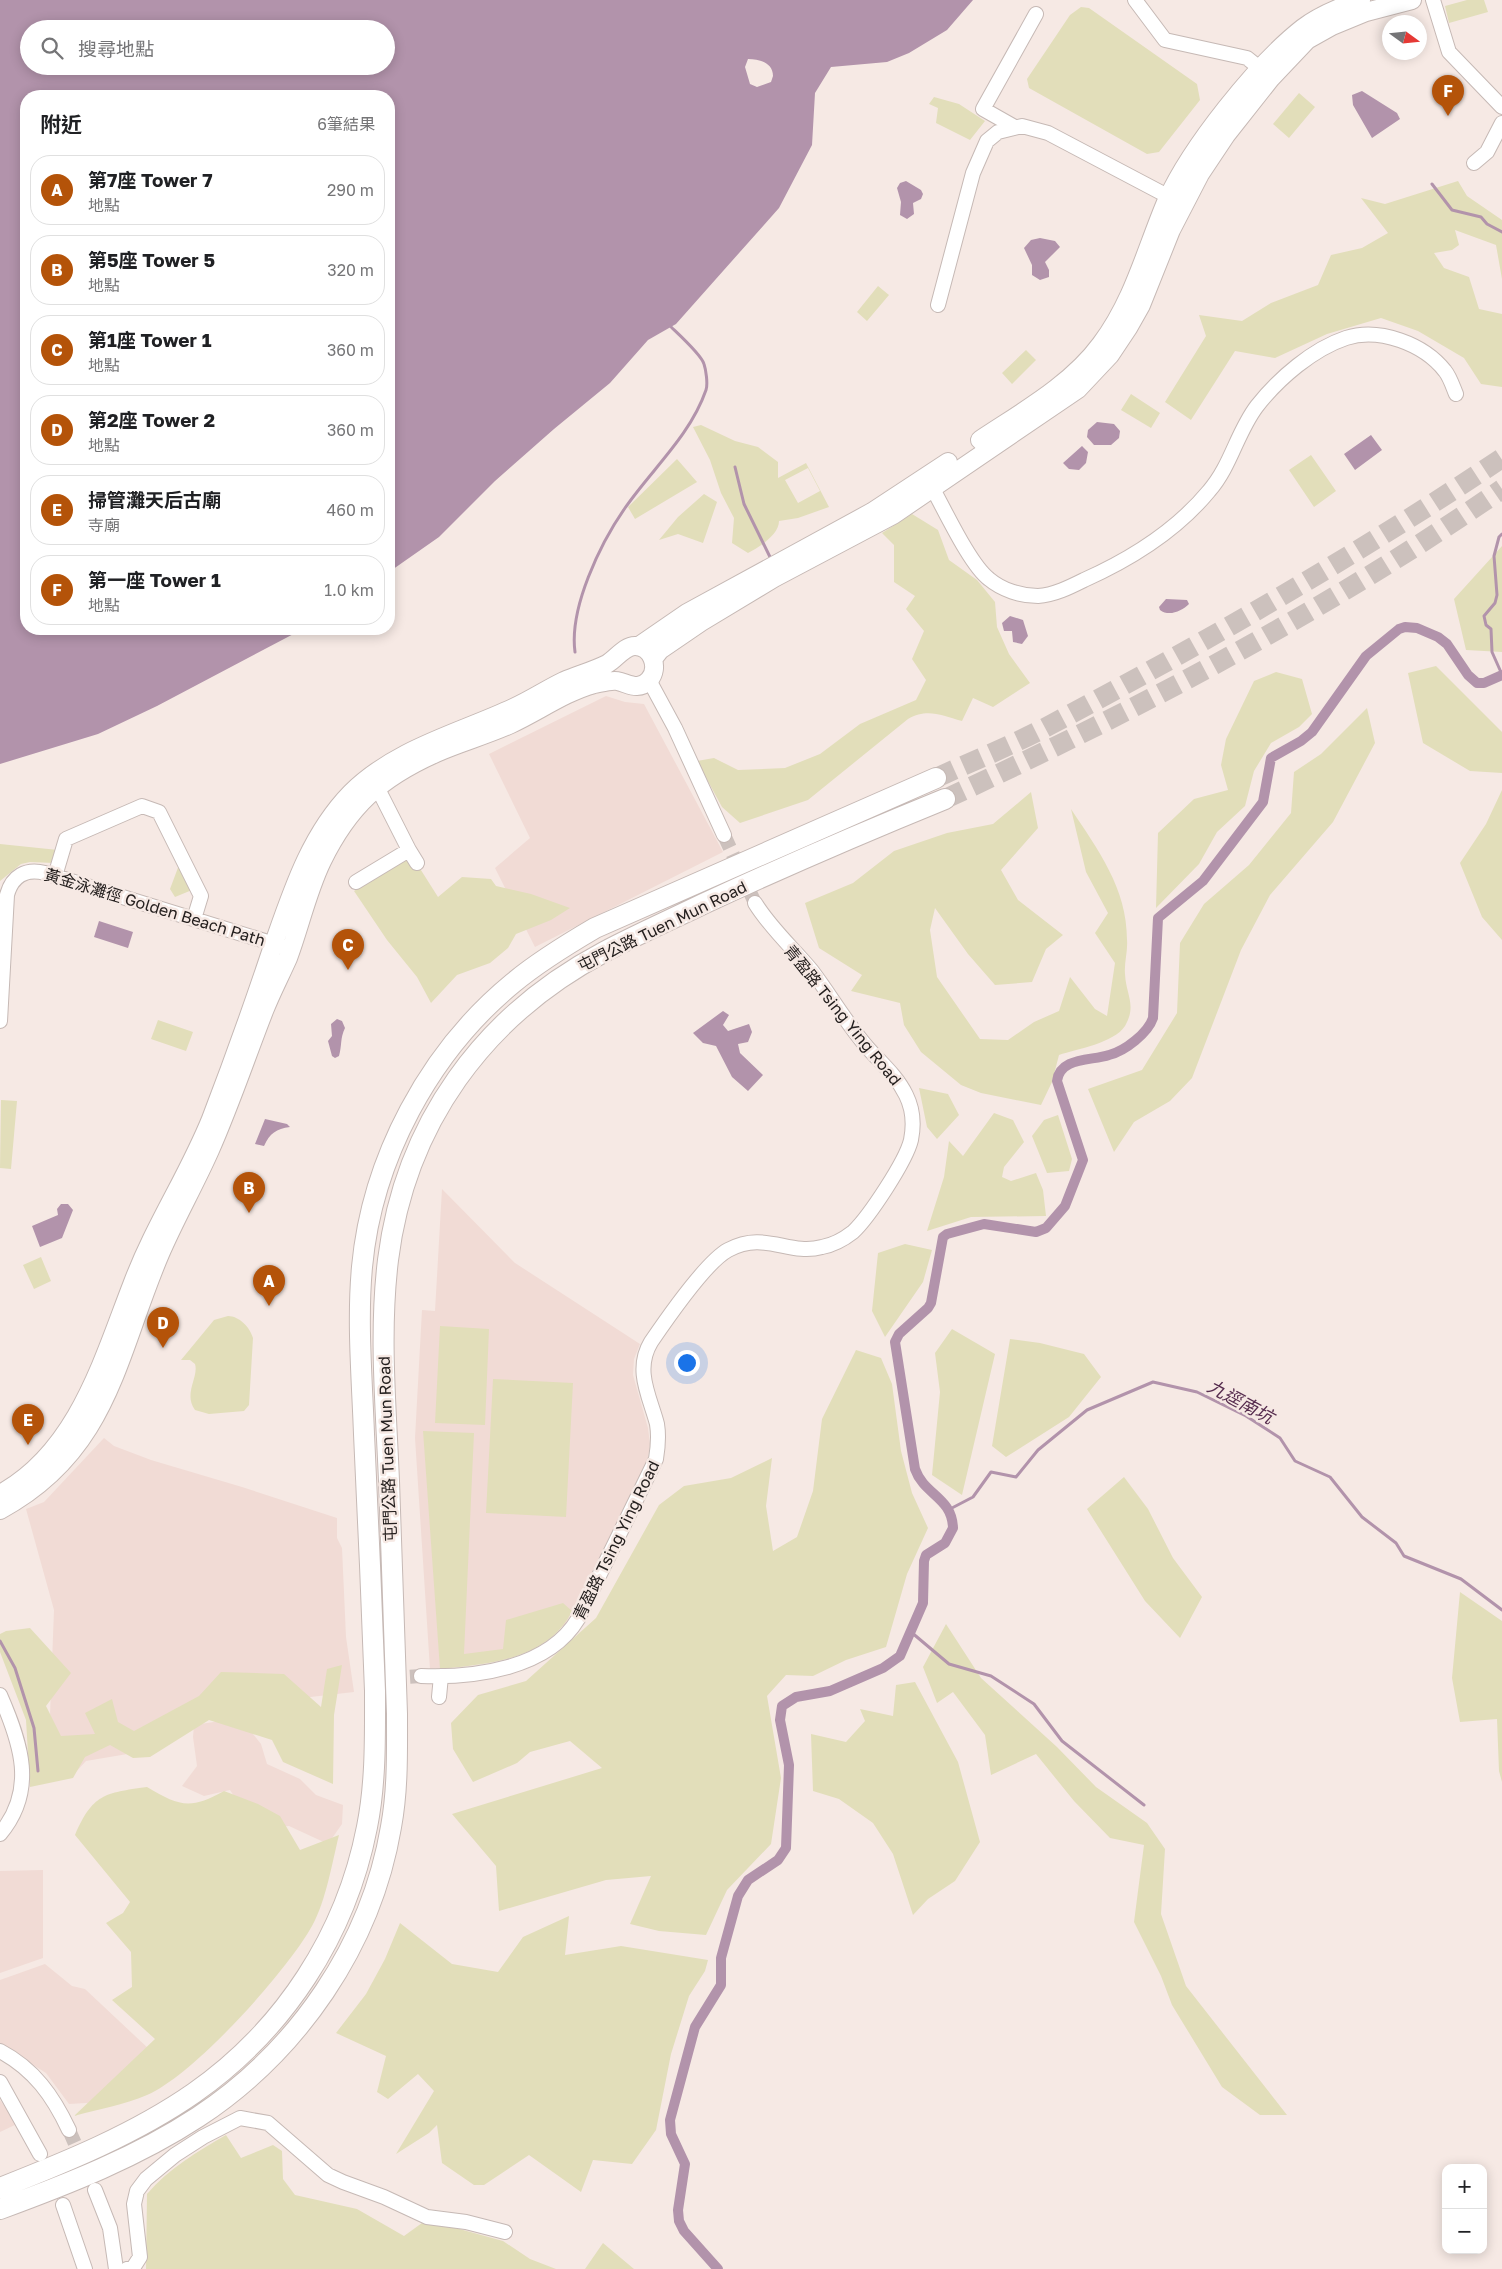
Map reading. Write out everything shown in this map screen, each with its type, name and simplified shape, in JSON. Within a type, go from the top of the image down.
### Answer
[{"type":"highway","name":"屯門公路 Tuen Mun Road","points":[[0,2188],[68,2161],[126,2132],[172,2107],[213,2078],[251,2044],[292,1998],[323,1950],[356,1874],[367,1826],[375,1747],[376,1691],[361,1352],[362,1268],[367,1230],[387,1160],[413,1105],[436,1066],[463,1031],[513,982],[554,953],[595,928],[936,778]]},
{"type":"highway","name":"屯門公路 Tuen Mun Road","points":[[0,2209],[83,2176],[156,2141],[198,2117],[230,2094],[284,2043],[316,2004],[343,1962],[364,1918],[386,1851],[396,1781],[397,1698],[383,1356],[386,1273],[392,1236],[408,1172],[420,1140],[444,1096],[483,1045],[520,1008],[595,956],[759,878],[945,799]]},
{"type":"main road","points":[[1266,73],[1283,46],[1311,23],[1333,10],[1360,0]]},
{"type":"main road","points":[[653,659],[660,650],[736,600],[894,515],[929,482],[1053,390],[1088,360],[1118,321],[1130,299],[1205,137],[1266,73],[1307,40],[1332,26],[1366,12],[1412,0]]},
{"type":"main road","points":[[0,1494],[38,1468],[65,1433],[88,1394],[98,1374],[148,1244],[211,1118],[282,947],[325,854],[357,804],[375,782],[427,744],[510,709],[552,687],[603,666],[617,658],[627,648],[639,646],[687,613],[929,482]]},
{"type":"main road","points":[[0,1510],[33,1490],[58,1468],[85,1434],[105,1400],[154,1268],[209,1153],[282,947],[288,900],[312,848],[349,795],[436,753],[508,725],[580,689],[600,683],[620,681],[637,686],[649,680],[654,669],[653,659],[650,653],[639,646]]},
{"type":"main road","points":[[617,658],[616,670],[620,681]]},
{"type":"street","points":[[1135,0],[1165,40],[1247,58],[1266,73]]},
{"type":"street","points":[[1433,0],[1450,52],[1502,107]]},
{"type":"street","points":[[1013,126],[983,110],[1036,14]]},
{"type":"street","points":[[1474,164],[1487,152],[1502,123]]},
{"type":"street","points":[[938,305],[972,173],[987,141],[998,132],[1013,126],[1022,126],[1048,133],[1176,201]]},
{"type":"street","points":[[929,482],[971,556],[988,579],[1009,590],[1022,594],[1046,594],[1074,585],[1124,562],[1172,528],[1214,485],[1258,406],[1289,374],[1316,352],[1347,337],[1375,334],[1404,342],[1430,356],[1445,371],[1456,394]]},
{"type":"street","points":[[649,680],[675,728],[724,835]]},
{"type":"street","points":[[375,782],[417,863]]},
{"type":"street","points":[[55,876],[66,839],[142,806],[159,812],[201,896],[194,919]]},
{"type":"street","points":[[356,882],[409,850]]},
{"type":"street","name":"黃金泳灘徑 Golden Beach Path","points":[[0,1021],[2,936],[7,895],[12,881],[31,871],[55,876],[282,947]]},
{"type":"street","name":"青盈路 Tsing Ying Road","points":[[421,1676],[441,1676],[484,1671],[536,1658],[560,1642],[574,1626],[651,1474],[656,1459],[658,1431],[644,1378],[648,1350],[711,1263],[731,1249],[750,1243],[771,1242],[805,1249],[820,1248],[838,1242],[852,1233],[861,1223],[908,1148],[912,1132],[912,1114],[903,1089],[851,1028],[817,978],[770,925],[755,903]]},
{"type":"street","points":[[439,1698],[441,1676]]},
{"type":"street","points":[[0,1695],[17,1741],[22,1781],[18,1804],[12,1819],[0,1834]]},
{"type":"street","points":[[0,2051],[20,2064],[43,2086],[69,2130]]},
{"type":"street","points":[[0,2082],[40,2154]]},
{"type":"street","points":[[131,2269],[140,2257],[134,2204],[137,2191],[146,2179],[175,2156],[203,2137],[240,2118],[268,2123],[328,2175],[343,2182],[384,2197],[427,2217],[466,2222],[505,2232]]},
{"type":"street","points":[[96,2190],[110,2228],[116,2269]]},
{"type":"street","points":[[63,2205],[85,2269]]},
{"type":"shaded area","points":[[0,0],[973,0],[947,30],[909,53],[887,62],[831,67],[815,93],[812,145],[779,208],[676,324],[648,340],[610,383],[495,481],[439,537],[395,568],[395,90],[20,90],[20,635],[292,635],[157,706],[98,734],[0,764]],"holes":[[[748,59],[757,60],[768,65],[773,76],[771,82],[757,87],[750,84],[745,67]]]},
{"type":"shaded area","points":[[1467,0],[1484,0],[1488,12],[1449,23],[1445,6]]},
{"type":"shaded area","points":[[1081,7],[1089,8],[1197,84],[1200,100],[1159,152],[1147,154],[1029,88],[1027,79],[1070,15]]},
{"type":"shaded area","points":[[1362,91],[1397,113],[1400,119],[1372,138],[1353,105],[1352,95]]},
{"type":"shaded area","points":[[1299,93],[1315,107],[1289,138],[1273,124]]},
{"type":"shaded area","points":[[934,97],[959,104],[985,121],[970,140],[936,123],[938,108],[929,104]]},
{"type":"shaded area","points":[[906,181],[921,190],[923,194],[921,199],[913,203],[914,214],[907,219],[900,215],[901,202],[897,188],[900,183]]},
{"type":"shaded area","points":[[1458,181],[1467,196],[1502,220],[1502,279],[1496,245],[1455,230],[1459,245],[1452,250],[1434,253],[1444,268],[1469,277],[1479,309],[1502,314],[1502,387],[1481,384],[1464,358],[1418,331],[1381,318],[1327,334],[1275,358],[1235,351],[1191,420],[1165,402],[1206,336],[1199,315],[1242,321],[1271,303],[1318,285],[1331,255],[1362,248],[1388,233],[1361,198],[1385,204]]},
{"type":"shaded area","points":[[1040,238],[1055,241],[1060,247],[1045,262],[1049,270],[1049,277],[1040,280],[1032,275],[1032,265],[1024,248],[1031,240]]},
{"type":"shaded area","points":[[878,286],[889,295],[867,321],[857,312]]},
{"type":"shaded area","points":[[1026,350],[1036,360],[1012,384],[1002,373]]},
{"type":"shaded area","points":[[1131,394],[1160,413],[1151,428],[1121,410]]},
{"type":"shaded area","points":[[1097,422],[1114,424],[1120,431],[1119,438],[1111,445],[1094,445],[1087,437],[1088,430]]},
{"type":"shaded area","points":[[701,425],[735,441],[758,447],[778,462],[778,478],[806,463],[829,507],[798,518],[779,521],[776,531],[772,536],[748,553],[732,543],[734,518],[721,493],[710,460],[693,427]],"holes":[[[808,468],[820,491],[798,503],[785,480]]]},
{"type":"shaded area","points":[[1371,435],[1382,450],[1355,470],[1344,454]]},
{"type":"shaded area","points":[[1082,446],[1088,452],[1086,463],[1079,470],[1069,469],[1063,463]]},
{"type":"shaded area","points":[[1311,455],[1336,491],[1314,507],[1289,470]]},
{"type":"shaded area","points":[[677,459],[697,482],[635,519],[628,507]]},
{"type":"shaded area","points":[[704,494],[717,502],[703,543],[678,534],[659,540],[678,517]]},
{"type":"shaded area","points":[[912,514],[938,530],[949,560],[977,580],[995,602],[997,627],[1009,654],[1030,683],[993,707],[973,698],[962,721],[928,713],[908,719],[808,800],[740,823],[722,807],[697,761],[714,758],[738,770],[785,768],[820,754],[860,724],[916,700],[926,680],[912,659],[924,631],[906,609],[915,596],[894,582],[894,545],[882,533]]},
{"type":"shaded area","points":[[1502,546],[1502,652],[1466,650],[1454,599]]},
{"type":"shaded area","points":[[1166,599],[1187,600],[1189,604],[1179,611],[1167,613],[1160,610],[1159,607]]},
{"type":"shaded area","points":[[1010,616],[1023,620],[1028,636],[1022,644],[1013,642],[1012,631],[1004,631],[1002,623]]},
{"type":"shaded area","points":[[1436,666],[1502,732],[1502,773],[1470,771],[1423,743],[1408,673]]},
{"type":"shaded area","points":[[1276,672],[1302,679],[1312,714],[1299,727],[1271,743],[1254,771],[1245,806],[1217,832],[1199,864],[1156,908],[1158,833],[1194,799],[1228,790],[1221,765],[1226,739],[1254,681]]},
{"type":"shaded area","points":[[606,696],[625,702],[644,704],[723,852],[535,947],[495,868],[530,838],[489,754]]},
{"type":"shaded area","points":[[1367,708],[1375,743],[1333,822],[1270,895],[1241,950],[1192,1078],[1170,1101],[1134,1122],[1114,1152],[1088,1089],[1142,1070],[1177,1013],[1180,943],[1204,904],[1249,865],[1291,813],[1294,772],[1321,754]]},
{"type":"shaded area","points":[[1502,790],[1502,940],[1482,917],[1460,863],[1486,824]]},
{"type":"shaded area","points":[[1031,792],[1038,828],[1001,870],[1018,900],[1063,935],[1046,949],[1032,982],[995,985],[968,954],[935,908],[930,930],[937,977],[980,1039],[1008,1040],[1034,1022],[1059,1011],[1070,977],[1095,1009],[1107,1016],[1115,963],[1095,933],[1108,913],[1086,872],[1071,809],[1101,855],[1122,903],[1126,921],[1127,940],[1125,974],[1131,1006],[1125,1026],[1113,1037],[1095,1045],[1059,1055],[1052,1082],[1041,1105],[981,1093],[961,1085],[921,1052],[904,1025],[900,1003],[851,991],[862,975],[819,948],[805,903],[853,883],[894,851],[947,833],[993,824]]},
{"type":"shaded area","points":[[0,844],[58,850],[54,863],[30,862],[21,864],[0,881]]},
{"type":"shaded area","points":[[406,858],[419,867],[438,897],[462,877],[491,879],[496,886],[531,894],[570,908],[551,920],[516,934],[508,948],[490,963],[457,975],[431,1003],[417,977],[387,940],[354,891]]},
{"type":"shaded area","points":[[179,865],[192,890],[175,897],[170,889]]},
{"type":"shaded area","points":[[99,921],[133,932],[128,948],[94,937]]},
{"type":"shaded area","points":[[723,1011],[729,1015],[723,1025],[728,1031],[749,1024],[752,1032],[748,1042],[738,1044],[740,1053],[763,1075],[748,1091],[732,1077],[716,1046],[703,1043],[693,1033]]},
{"type":"shaded area","points":[[337,1019],[342,1021],[345,1028],[339,1056],[335,1058],[332,1056],[328,1041],[332,1036],[331,1024]]},
{"type":"shaded area","points":[[158,1020],[193,1032],[186,1051],[151,1039]]},
{"type":"shaded area","points":[[919,1088],[948,1094],[959,1115],[937,1139],[927,1127]]},
{"type":"shaded area","points":[[1,1100],[17,1101],[11,1169],[0,1168]]},
{"type":"shaded area","points":[[994,1113],[1013,1120],[1024,1142],[1004,1167],[1002,1177],[1011,1181],[1036,1173],[1043,1190],[1046,1216],[971,1217],[927,1231],[944,1177],[949,1141],[963,1156]]},
{"type":"shaded area","points":[[1058,1115],[1072,1159],[1069,1171],[1047,1173],[1032,1136],[1044,1120]]},
{"type":"shaded area","points":[[265,1119],[287,1124],[290,1127],[274,1132],[264,1146],[255,1144]]},
{"type":"shaded area","points":[[442,1189],[515,1263],[640,1344],[634,1359],[633,1375],[648,1428],[650,1444],[643,1473],[565,1625],[467,1666],[430,1669],[415,1438],[422,1310],[435,1311]]},
{"type":"shaded area","points":[[61,1204],[68,1204],[73,1210],[62,1238],[40,1247],[32,1226],[58,1215],[57,1209]]},
{"type":"shaded area","points":[[905,1244],[932,1250],[923,1282],[885,1337],[872,1311],[878,1253]]},
{"type":"shaded area","points":[[41,1257],[51,1281],[34,1289],[23,1265]]},
{"type":"shaded area","points":[[232,1316],[244,1323],[253,1338],[249,1405],[244,1411],[209,1414],[195,1410],[190,1398],[196,1369],[195,1364],[190,1360],[181,1360],[214,1320]]},
{"type":"shaded area","points":[[440,1326],[489,1329],[485,1425],[435,1423]]},
{"type":"shaded area","points":[[952,1329],[995,1354],[962,1495],[932,1475],[940,1392],[935,1353]]},
{"type":"shaded area","points":[[1010,1339],[1040,1343],[1084,1354],[1101,1377],[1069,1417],[1006,1457],[992,1446]]},
{"type":"shaded area","points":[[856,1350],[881,1358],[892,1384],[901,1451],[912,1493],[928,1528],[907,1574],[886,1647],[846,1660],[813,1676],[786,1675],[767,1696],[781,1778],[771,1844],[727,1890],[706,1935],[659,1931],[630,1924],[651,1876],[606,1880],[499,1911],[496,1866],[452,1814],[602,1768],[570,1741],[530,1752],[517,1763],[473,1782],[453,1749],[451,1723],[478,1695],[526,1681],[596,1618],[659,1505],[684,1486],[731,1478],[772,1458],[766,1506],[773,1551],[797,1537],[813,1491],[822,1419]]},
{"type":"shaded area","points":[[493,1379],[573,1383],[566,1517],[486,1513]]},
{"type":"shaded area","points":[[423,1431],[474,1433],[464,1654],[503,1649],[506,1620],[563,1603],[572,1611],[561,1627],[548,1640],[532,1650],[515,1657],[478,1665],[440,1669]]},
{"type":"shaded area","points":[[104,1438],[114,1446],[151,1460],[337,1518],[337,1538],[342,1548],[346,1637],[354,1692],[241,1705],[190,1705],[157,1749],[86,1761],[73,1775],[50,1715],[54,1610],[26,1509],[44,1502]]},
{"type":"shaded area","points":[[1124,1477],[1148,1509],[1173,1558],[1202,1597],[1180,1638],[1145,1601],[1087,1509]]},
{"type":"shaded area","points":[[1460,1592],[1502,1621],[1502,1782],[1499,1771],[1497,1719],[1460,1722],[1452,1678]]},
{"type":"shaded area","points":[[946,1624],[981,1678],[1057,1747],[1096,1787],[1147,1823],[1165,1849],[1161,1914],[1186,1986],[1287,2115],[1260,2115],[1222,2087],[1172,2005],[1161,1976],[1134,1922],[1144,1845],[1110,1838],[1074,1801],[1036,1754],[991,1775],[985,1735],[953,1692],[937,1703],[923,1667]]},
{"type":"shaded area","points":[[30,1628],[71,1673],[46,1706],[61,1736],[95,1734],[85,1713],[112,1699],[118,1722],[134,1731],[199,1696],[221,1672],[284,1674],[321,1707],[327,1669],[342,1665],[334,1715],[333,1784],[283,1762],[272,1740],[209,1720],[150,1757],[133,1758],[110,1745],[85,1757],[73,1778],[30,1787],[26,1720],[0,1652],[0,1634],[6,1631]]},
{"type":"shaded area","points":[[915,1682],[958,1762],[980,1842],[955,1881],[928,1899],[913,1915],[893,1854],[873,1823],[839,1799],[813,1791],[811,1734],[846,1742],[865,1721],[860,1709],[893,1716],[896,1685]]},
{"type":"shaded area","points":[[240,1718],[261,1744],[267,1764],[300,1779],[316,1795],[343,1805],[342,1824],[328,1844],[289,1826],[272,1827],[245,1813],[230,1790],[204,1796],[182,1786],[197,1766],[193,1737],[194,1725]]},
{"type":"shaded area","points":[[147,1787],[176,1802],[193,1803],[202,1801],[224,1791],[258,1804],[280,1816],[300,1850],[339,1835],[325,1894],[312,1926],[282,1969],[238,2020],[213,2045],[167,2084],[147,2095],[74,2116],[155,2039],[112,2000],[132,1987],[131,1952],[106,1923],[123,1913],[130,1902],[75,1835],[81,1821],[94,1803],[110,1794]]},
{"type":"shaded area","points":[[43,1870],[43,1958],[0,1973],[0,1871]]},
{"type":"shaded area","points":[[569,1916],[565,1955],[621,1946],[708,1960],[705,1971],[689,1996],[671,2054],[656,2130],[632,2164],[593,2160],[581,2192],[529,2155],[484,2185],[474,2185],[442,2163],[437,2125],[429,2133],[396,2154],[434,2091],[418,2074],[388,2099],[377,2092],[386,2056],[336,2033],[366,1994],[385,1959],[400,1923],[452,1964],[498,1972],[523,1937]]},
{"type":"shaded area","points":[[45,1964],[72,1986],[85,1989],[150,2050],[103,2102],[69,2104],[46,2073],[0,2044],[0,1980]]},
{"type":"shaded area","points":[[0,2100],[17,2124],[0,2132]]},
{"type":"shaded area","points":[[226,2135],[241,2158],[273,2145],[282,2151],[283,2179],[295,2195],[357,2209],[404,2236],[422,2223],[445,2225],[503,2241],[530,2259],[556,2269],[146,2269],[147,2194],[174,2168]]},
{"type":"shaded area","points":[[603,2243],[634,2269],[585,2269]]},
{"type":"waterway","points":[[1432,184],[1452,210],[1481,217],[1487,224],[1502,232]]},
{"type":"waterway","points":[[575,652],[574,635],[577,616],[588,577],[597,558],[625,508],[670,452],[690,422],[706,390],[706,373],[702,360],[694,349],[668,324]]},
{"type":"waterway","points":[[735,467],[744,504],[770,557]]},
{"type":"waterway","points":[[1500,670],[1492,652],[1491,629],[1486,625],[1484,616],[1495,603],[1497,595],[1494,556],[1499,537],[1502,534]]},
{"type":"waterway","points":[[718,2269],[684,2231],[679,2221],[678,2210],[685,2164],[671,2134],[670,2120],[695,2027],[721,1985],[721,1958],[738,1896],[748,1880],[778,1860],[786,1848],[789,1765],[780,1720],[782,1706],[796,1697],[830,1691],[883,1668],[900,1656],[923,1603],[924,1561],[926,1555],[945,1543],[953,1528],[948,1509],[919,1478],[915,1469],[895,1342],[899,1334],[928,1308],[931,1303],[943,1237],[947,1234],[984,1224],[1036,1232],[1046,1228],[1065,1206],[1083,1160],[1057,1081],[1059,1073],[1077,1061],[1102,1057],[1122,1050],[1146,1030],[1153,1018],[1158,918],[1203,881],[1263,802],[1271,758],[1301,741],[1312,732],[1366,656],[1399,629],[1405,627],[1417,628],[1438,637],[1447,644],[1468,675],[1477,683],[1484,683],[1502,675]]},
{"type":"waterway","name":"九逕南坑","points":[[950,1509],[973,1497],[991,1472],[1016,1477],[1038,1450],[1087,1410],[1153,1382],[1197,1392],[1246,1416],[1280,1438],[1295,1461],[1330,1477],[1362,1517],[1396,1543],[1404,1556],[1461,1579],[1502,1610]]},
{"type":"waterway","points":[[911,1632],[949,1664],[991,1676],[1034,1704],[1062,1741],[1144,1805]]},
{"type":"waterway","points":[[0,1641],[15,1668],[34,1728],[38,1771]]},
{"type":"tunnel","points":[[936,778],[1038,731],[1224,629],[1337,563],[1502,458]]},
{"type":"tunnel","points":[[945,799],[1089,730],[1230,656],[1369,576],[1502,489]]},
{"type":"tunnel","points":[[724,835],[755,903]]},
{"type":"tunnel","points":[[389,1678],[421,1676]]},
{"type":"tunnel","points":[[69,2130],[92,2182]]},
{"type":"place","name":"第一座 Tower 1","points":[[1448,116]]},
{"type":"place","name":"第1座 Tower 1","points":[[348,970]]},
{"type":"place","name":"第5座 Tower 5","points":[[249,1213]]},
{"type":"place","name":"第7座 Tower 7","points":[[269,1306]]},
{"type":"place","name":"第2座 Tower 2","points":[[163,1348]]},
{"type":"place","name":"掃管灘天后古廟","points":[[28,1445]]}]
